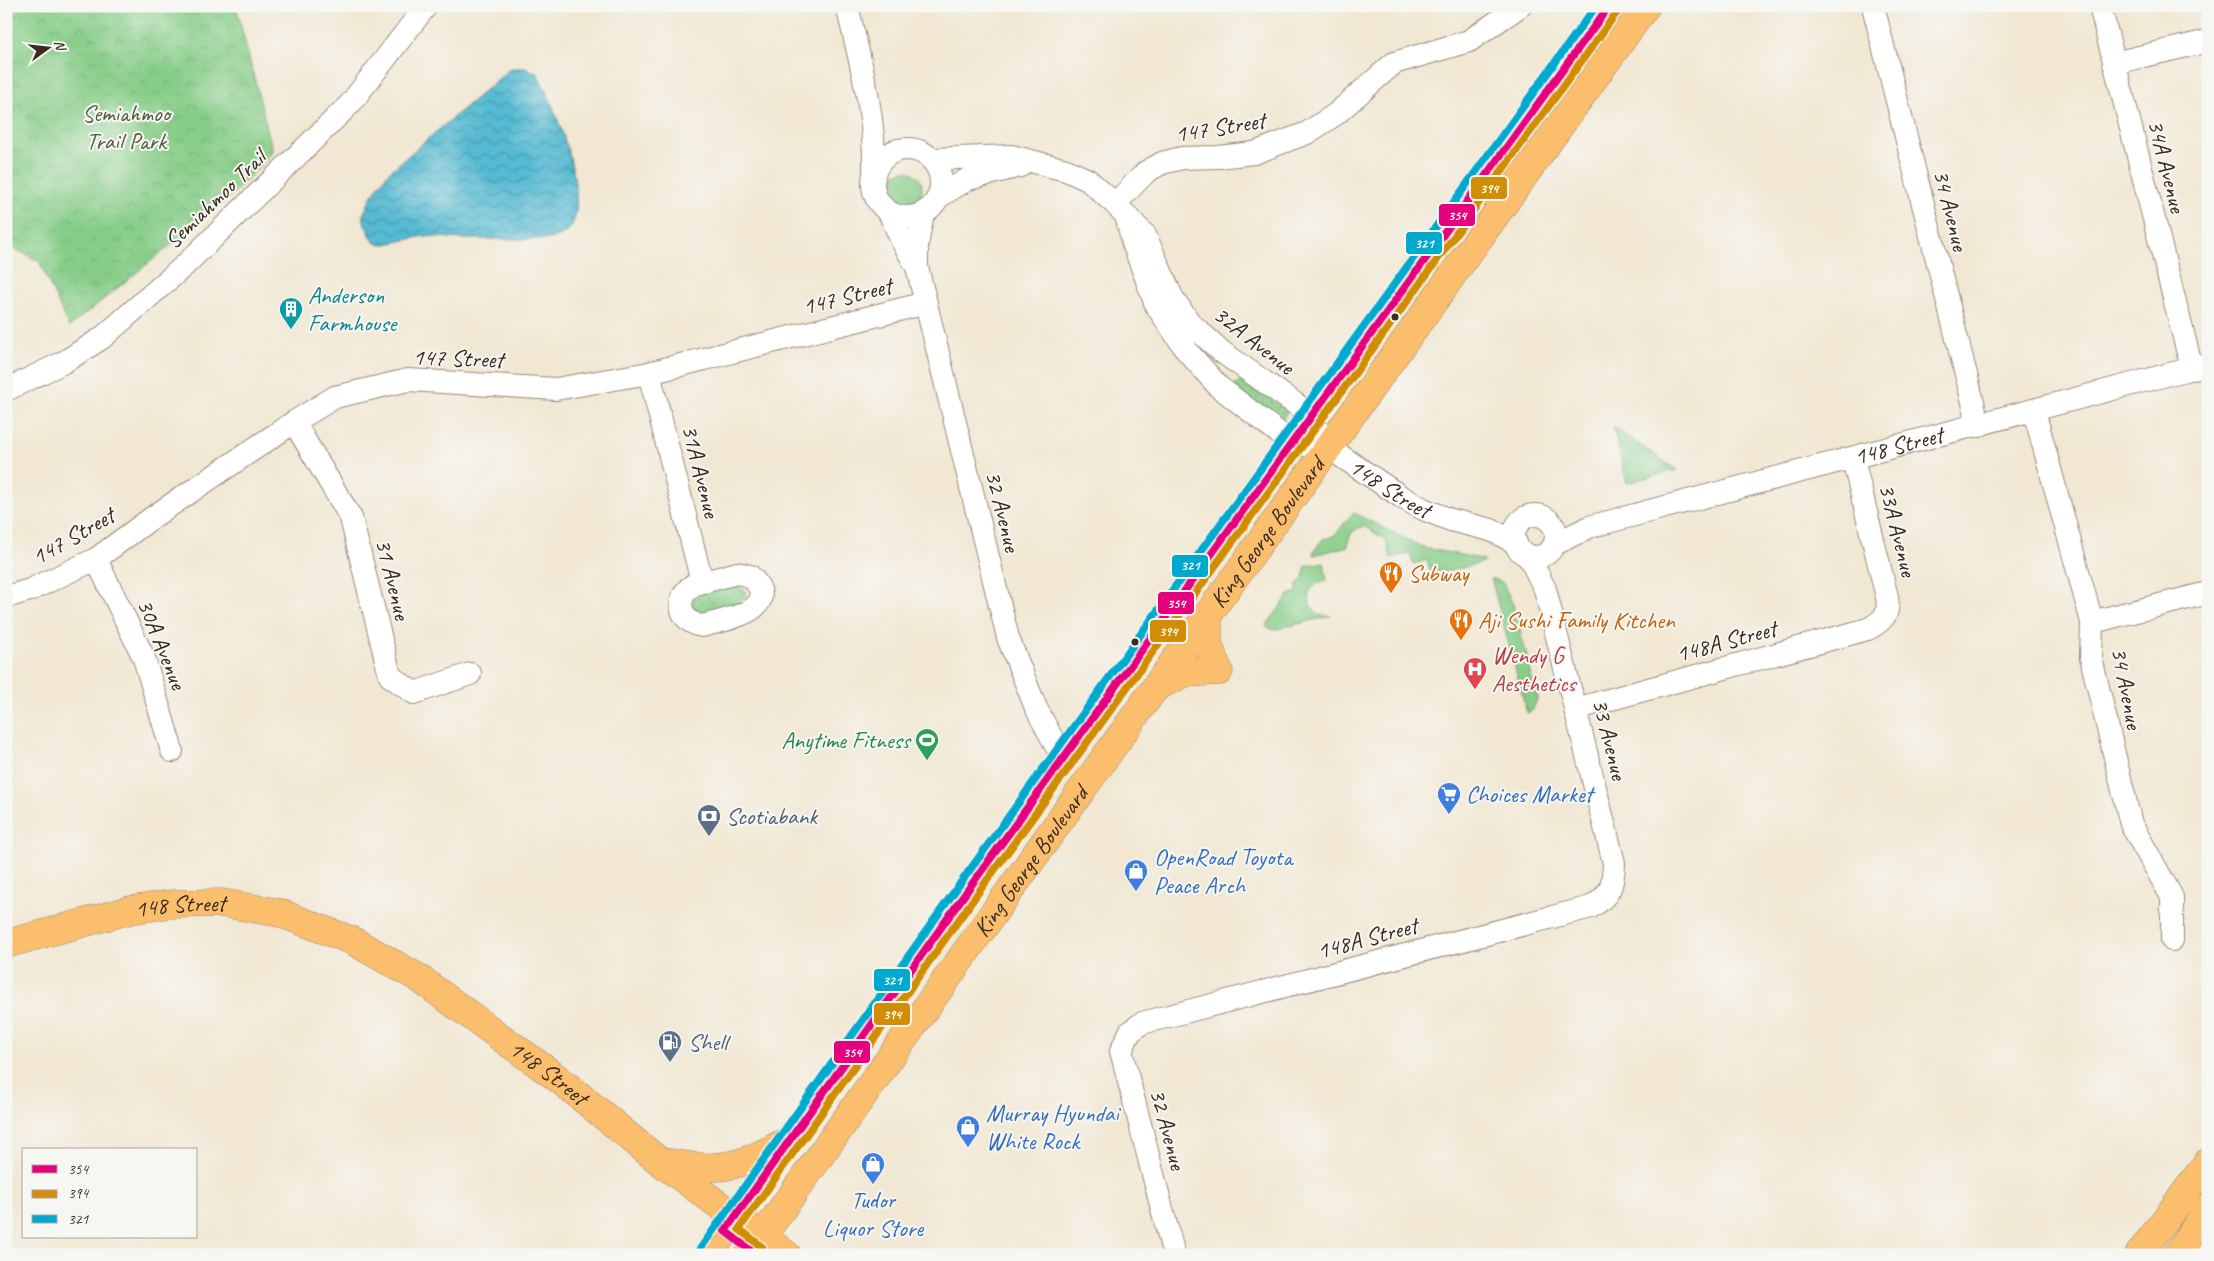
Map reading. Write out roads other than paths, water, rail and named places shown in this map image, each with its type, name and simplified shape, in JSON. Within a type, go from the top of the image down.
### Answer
[{"type":"main road","name":"King George Boulevard","points":[[708,1255],[1063,759],[1609,6]]},
{"type":"main road","name":"King George Boulevard","points":[[755,1249],[998,906],[1646,6]]},
{"type":"main road","points":[[1155,688],[1184,673],[1219,671],[1208,644],[1208,614]]},
{"type":"main road","points":[[998,906],[1024,841],[1066,782],[1069,771],[1063,759]]},
{"type":"main road","name":"148 Street","points":[[6,944],[130,910],[170,904],[222,904],[280,913],[353,941],[417,977],[560,1080],[659,1161],[730,1224]]},
{"type":"main road","name":"148 Street","points":[[353,941],[421,997],[730,1224]]},
{"type":"main road","points":[[659,1161],[718,1169],[749,1161],[791,1139]]},
{"type":"main road","points":[[2138,1255],[2208,1162]]},
{"type":"main road","points":[[2177,1255],[2208,1208]]},
{"type":"main road","points":[[730,1224],[755,1249],[786,1255]]},
{"type":"street","name":"Semiahmoo Trail","points":[[6,390],[64,362],[102,338],[185,265],[350,104],[426,6]]},
{"type":"street","points":[[847,6],[869,93],[874,134],[876,197],[890,212],[909,217],[923,213],[928,211],[940,196],[968,179],[1035,162]]},
{"type":"street","name":"147 Street","points":[[1121,210],[1146,172],[1162,163],[1182,158],[1218,158],[1254,153],[1307,133],[1336,114],[1394,63],[1469,41],[1520,6]]},
{"type":"street","name":"34 Avenue","points":[[1873,6],[1979,426]]},
{"type":"street","name":"34A Avenue","points":[[2100,6],[2114,63],[2200,366]]},
{"type":"street","points":[[2114,63],[2208,41]]},
{"type":"street","points":[[869,93],[884,123],[898,142],[923,154],[940,174],[940,196]]},
{"type":"street","points":[[874,178],[876,169],[888,155],[905,149],[923,154],[1010,156],[1078,175],[1121,210]]},
{"type":"street","name":"32A Avenue","points":[[1121,210],[1145,235],[1172,297],[1194,327],[1213,345],[1310,417],[1329,448]]},
{"type":"street","name":"32A Avenue","points":[[1121,210],[1150,293],[1177,338],[1219,387],[1292,443]]},
{"type":"street","name":"32 Avenue","points":[[890,212],[902,241],[917,267]]},
{"type":"street","name":"32 Avenue","points":[[923,213],[917,245],[917,267],[1008,638],[1036,708],[1063,759]]},
{"type":"street","name":"147 Street","points":[[6,597],[30,590],[96,559],[294,422],[335,397],[408,380],[556,389],[649,372],[926,303]]},
{"type":"street","name":"148 Street","points":[[1553,540],[1589,527],[1979,426],[2200,366]]},
{"type":"street","name":"31A Avenue","points":[[649,372],[702,582]]},
{"type":"street","name":"34 Avenue","points":[[2034,411],[2092,622],[2090,658],[2131,824],[2172,897],[2172,940]]},
{"type":"street","name":"31 Avenue","points":[[294,422],[351,518],[390,676],[414,693],[470,674]]},
{"type":"street","name":"148 Street","points":[[1292,443],[1329,448],[1403,498],[1423,509],[1451,520],[1491,530],[1520,541]]},
{"type":"street","name":"33A Avenue","points":[[1853,459],[1887,596],[1887,615]]},
{"type":"street","points":[[1528,516],[1543,516],[1553,540],[1538,557],[1520,541],[1528,516]]},
{"type":"street","name":"33 Avenue","points":[[1545,589],[1553,540]]},
{"type":"street","name":"33 Avenue","points":[[1520,541],[1545,589],[1614,863],[1613,884],[1602,900]]},
{"type":"street","name":"30A Avenue","points":[[96,559],[144,658],[172,751]]},
{"type":"street","points":[[2092,622],[2208,593]]},
{"type":"street","name":"148A Street","points":[[1575,709],[1868,630],[1887,615]]},
{"type":"street","name":"148A Street","points":[[1142,1023],[1591,907],[1602,900]]},
{"type":"street","name":"32 Avenue","points":[[1142,1023],[1130,1032],[1121,1051],[1174,1255]]},
{"type":"water","points":[[511,68],[526,68],[537,73],[560,126],[573,171],[576,192],[576,211],[568,231],[549,239],[463,239],[424,236],[381,245],[374,242],[365,225],[363,215],[372,195],[389,172]]},
{"type":"place","name":"Anderson Farmhouse","points":[[291,330]]},
{"type":"place","name":"Subway","points":[[1391,594]]},
{"type":"place","name":"Aji Sushi Family Kitchen","points":[[1461,641]]},
{"type":"place","name":"Wendy G Aesthetics","points":[[1475,690]]},
{"type":"place","name":"Anytime Fitness","points":[[927,761]]},
{"type":"place","name":"Choices Market","points":[[1449,815]]},
{"type":"place","name":"Scotiabank","points":[[709,837]]},
{"type":"place","name":"OpenRoad Toyota Peace Arch","points":[[1136,892]]},
{"type":"place","name":"Shell","points":[[670,1063]]},
{"type":"place","name":"Murray Hyundai White Rock","points":[[968,1148]]},
{"type":"place","name":"Tudor Liquor Store","points":[[873,1185]]},
{"type":"park label","name":"Semiahmoo Trail Park","points":[[126,127]]}]
